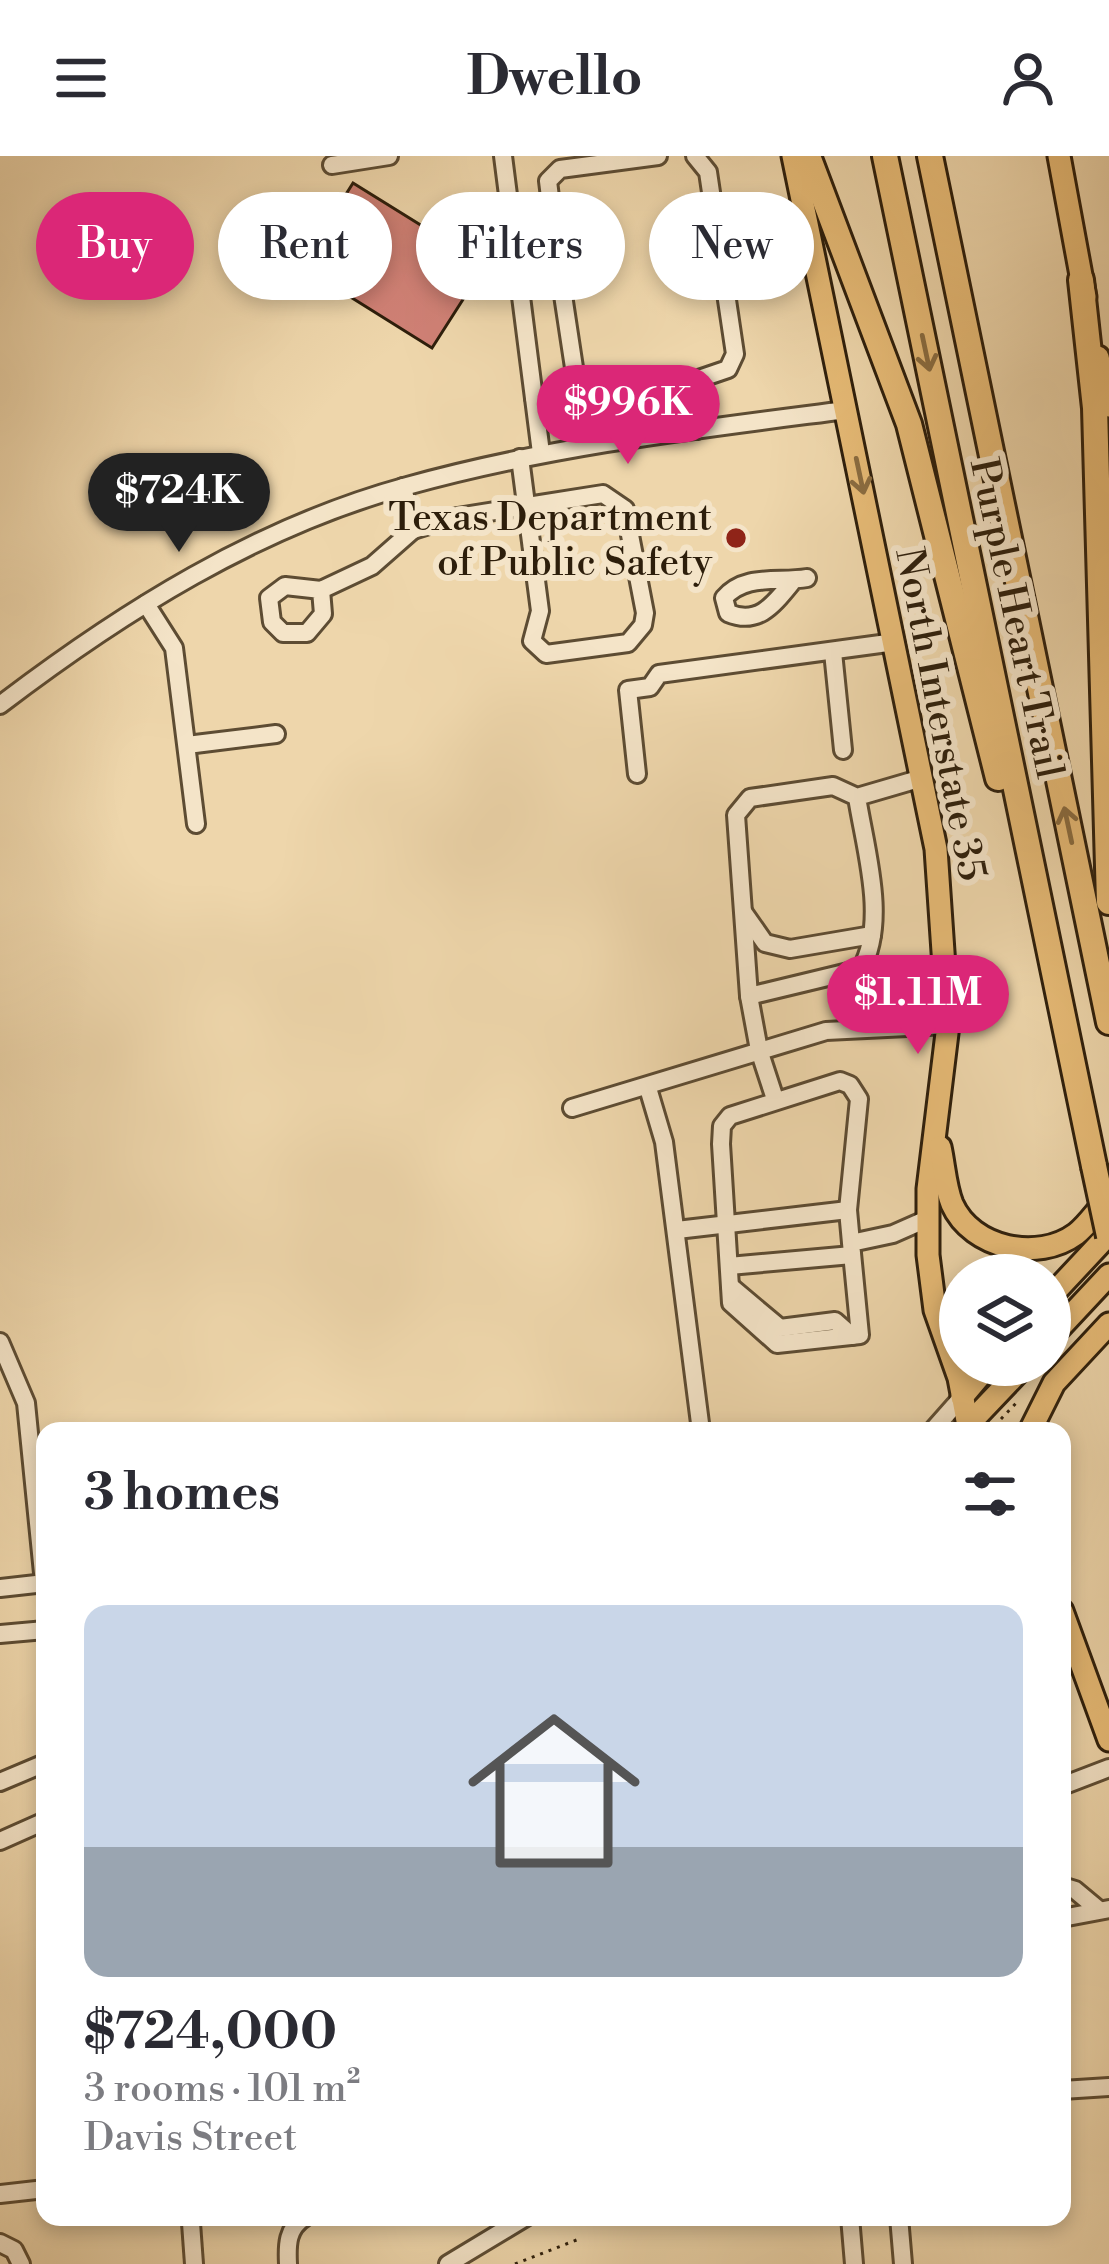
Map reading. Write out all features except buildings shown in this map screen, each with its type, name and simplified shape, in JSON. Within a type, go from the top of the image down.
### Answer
[{"type":"highway","points":[[808,156],[909,424],[1083,1109]]},
{"type":"highway","name":"Purple Heart Trail","points":[[885,156],[1109,1235]]},
{"type":"highway","name":"Purple Heart Trail","points":[[930,156],[1109,1022]]},
{"type":"highway","points":[[1081,280],[1101,377],[1109,902]]},
{"type":"main road","name":"North Interstate 35","points":[[793,156],[936,848],[948,1025],[928,1219],[935,1310],[965,1422]]},
{"type":"main road","points":[[1059,156],[1081,280]]},
{"type":"main road","points":[[1101,377],[1109,406]]},
{"type":"main road","points":[[937,1129],[953,1206],[979,1236],[1008,1248],[1037,1249],[1075,1235],[1109,1198]]},
{"type":"main road","points":[[1071,1276],[1109,1235]]},
{"type":"main road","points":[[1071,1316],[1109,1275]]},
{"type":"main road","points":[[1034,1422],[1054,1383],[1109,1324]]},
{"type":"main road","points":[[962,1397],[971,1386]]},
{"type":"main road","points":[[972,1422],[1005,1386]]},
{"type":"main road","points":[[1071,1636],[1109,1739]]},
{"type":"street","points":[[332,165],[389,156]]},
{"type":"street","points":[[503,156],[508,192]]},
{"type":"street","points":[[549,192],[548,181],[560,170],[658,156]]},
{"type":"street","points":[[534,398],[690,382],[728,369],[734,354],[708,172],[695,156]]},
{"type":"street","points":[[521,300],[541,453]]},
{"type":"street","points":[[564,300],[578,394]]},
{"type":"street","points":[[690,382],[697,430]]},
{"type":"street","points":[[0,705],[98,631],[146,604],[298,525],[403,487],[541,453],[846,410]]},
{"type":"street","points":[[321,590],[372,566],[413,530],[451,518],[527,506],[603,494],[625,509],[645,613],[638,635],[628,643],[546,654],[536,648],[532,631],[540,611],[527,506],[520,458]]},
{"type":"street","points":[[403,487],[413,530]]},
{"type":"street","points":[[146,604],[174,648],[196,824]]},
{"type":"street","points":[[637,774],[628,690],[650,687],[659,674],[895,642]]},
{"type":"street","points":[[833,652],[844,750]]},
{"type":"street","points":[[187,745],[276,734]]},
{"type":"street","points":[[776,1099],[759,1050],[749,996],[736,815],[750,798],[833,786],[856,797],[922,778]]},
{"type":"street","points":[[749,996],[861,969],[870,953],[868,868],[856,797]]},
{"type":"street","points":[[743,912],[765,943],[790,949],[872,935]]},
{"type":"street","points":[[572,1108],[826,1031],[948,1025]]},
{"type":"street","points":[[840,1081],[850,1085],[859,1099],[848,1210],[860,1335],[777,1344],[731,1303],[722,1126],[730,1116],[776,1099],[840,1081]]},
{"type":"street","points":[[648,1088],[664,1142],[700,1422]]},
{"type":"street","points":[[677,1230],[848,1210]]},
{"type":"street","points":[[729,1266],[851,1250],[928,1219]]},
{"type":"street","points":[[0,1342],[26,1403],[36,1498]]},
{"type":"street","points":[[940,1422],[962,1397]]},
{"type":"street","points":[[0,1588],[36,1584]]},
{"type":"street","points":[[0,1634],[36,1631]]},
{"type":"street","points":[[0,1782],[36,1767]]},
{"type":"street","points":[[1071,1783],[1109,1768]]},
{"type":"street","points":[[0,1841],[36,1825]]},
{"type":"street","points":[[1071,1891],[1104,1910]]},
{"type":"street","points":[[1071,1916],[1104,1910]]},
{"type":"street","points":[[1071,2089],[1109,2087]]},
{"type":"street","points":[[0,2194],[36,2190]]},
{"type":"street","points":[[191,2226],[194,2264]]},
{"type":"street","points":[[288,2264],[294,2226]]},
{"type":"street","points":[[448,2264],[511,2226]]},
{"type":"street","points":[[851,2226],[854,2264]]},
{"type":"street","points":[[900,2226],[903,2264]]},
{"type":"street","points":[[0,2243],[14,2250],[21,2264]]},
{"type":"path","points":[[515,2264],[579,2240]]},
{"type":"place","name":"Texas Department of Public Safety","points":[[736,538]]}]
